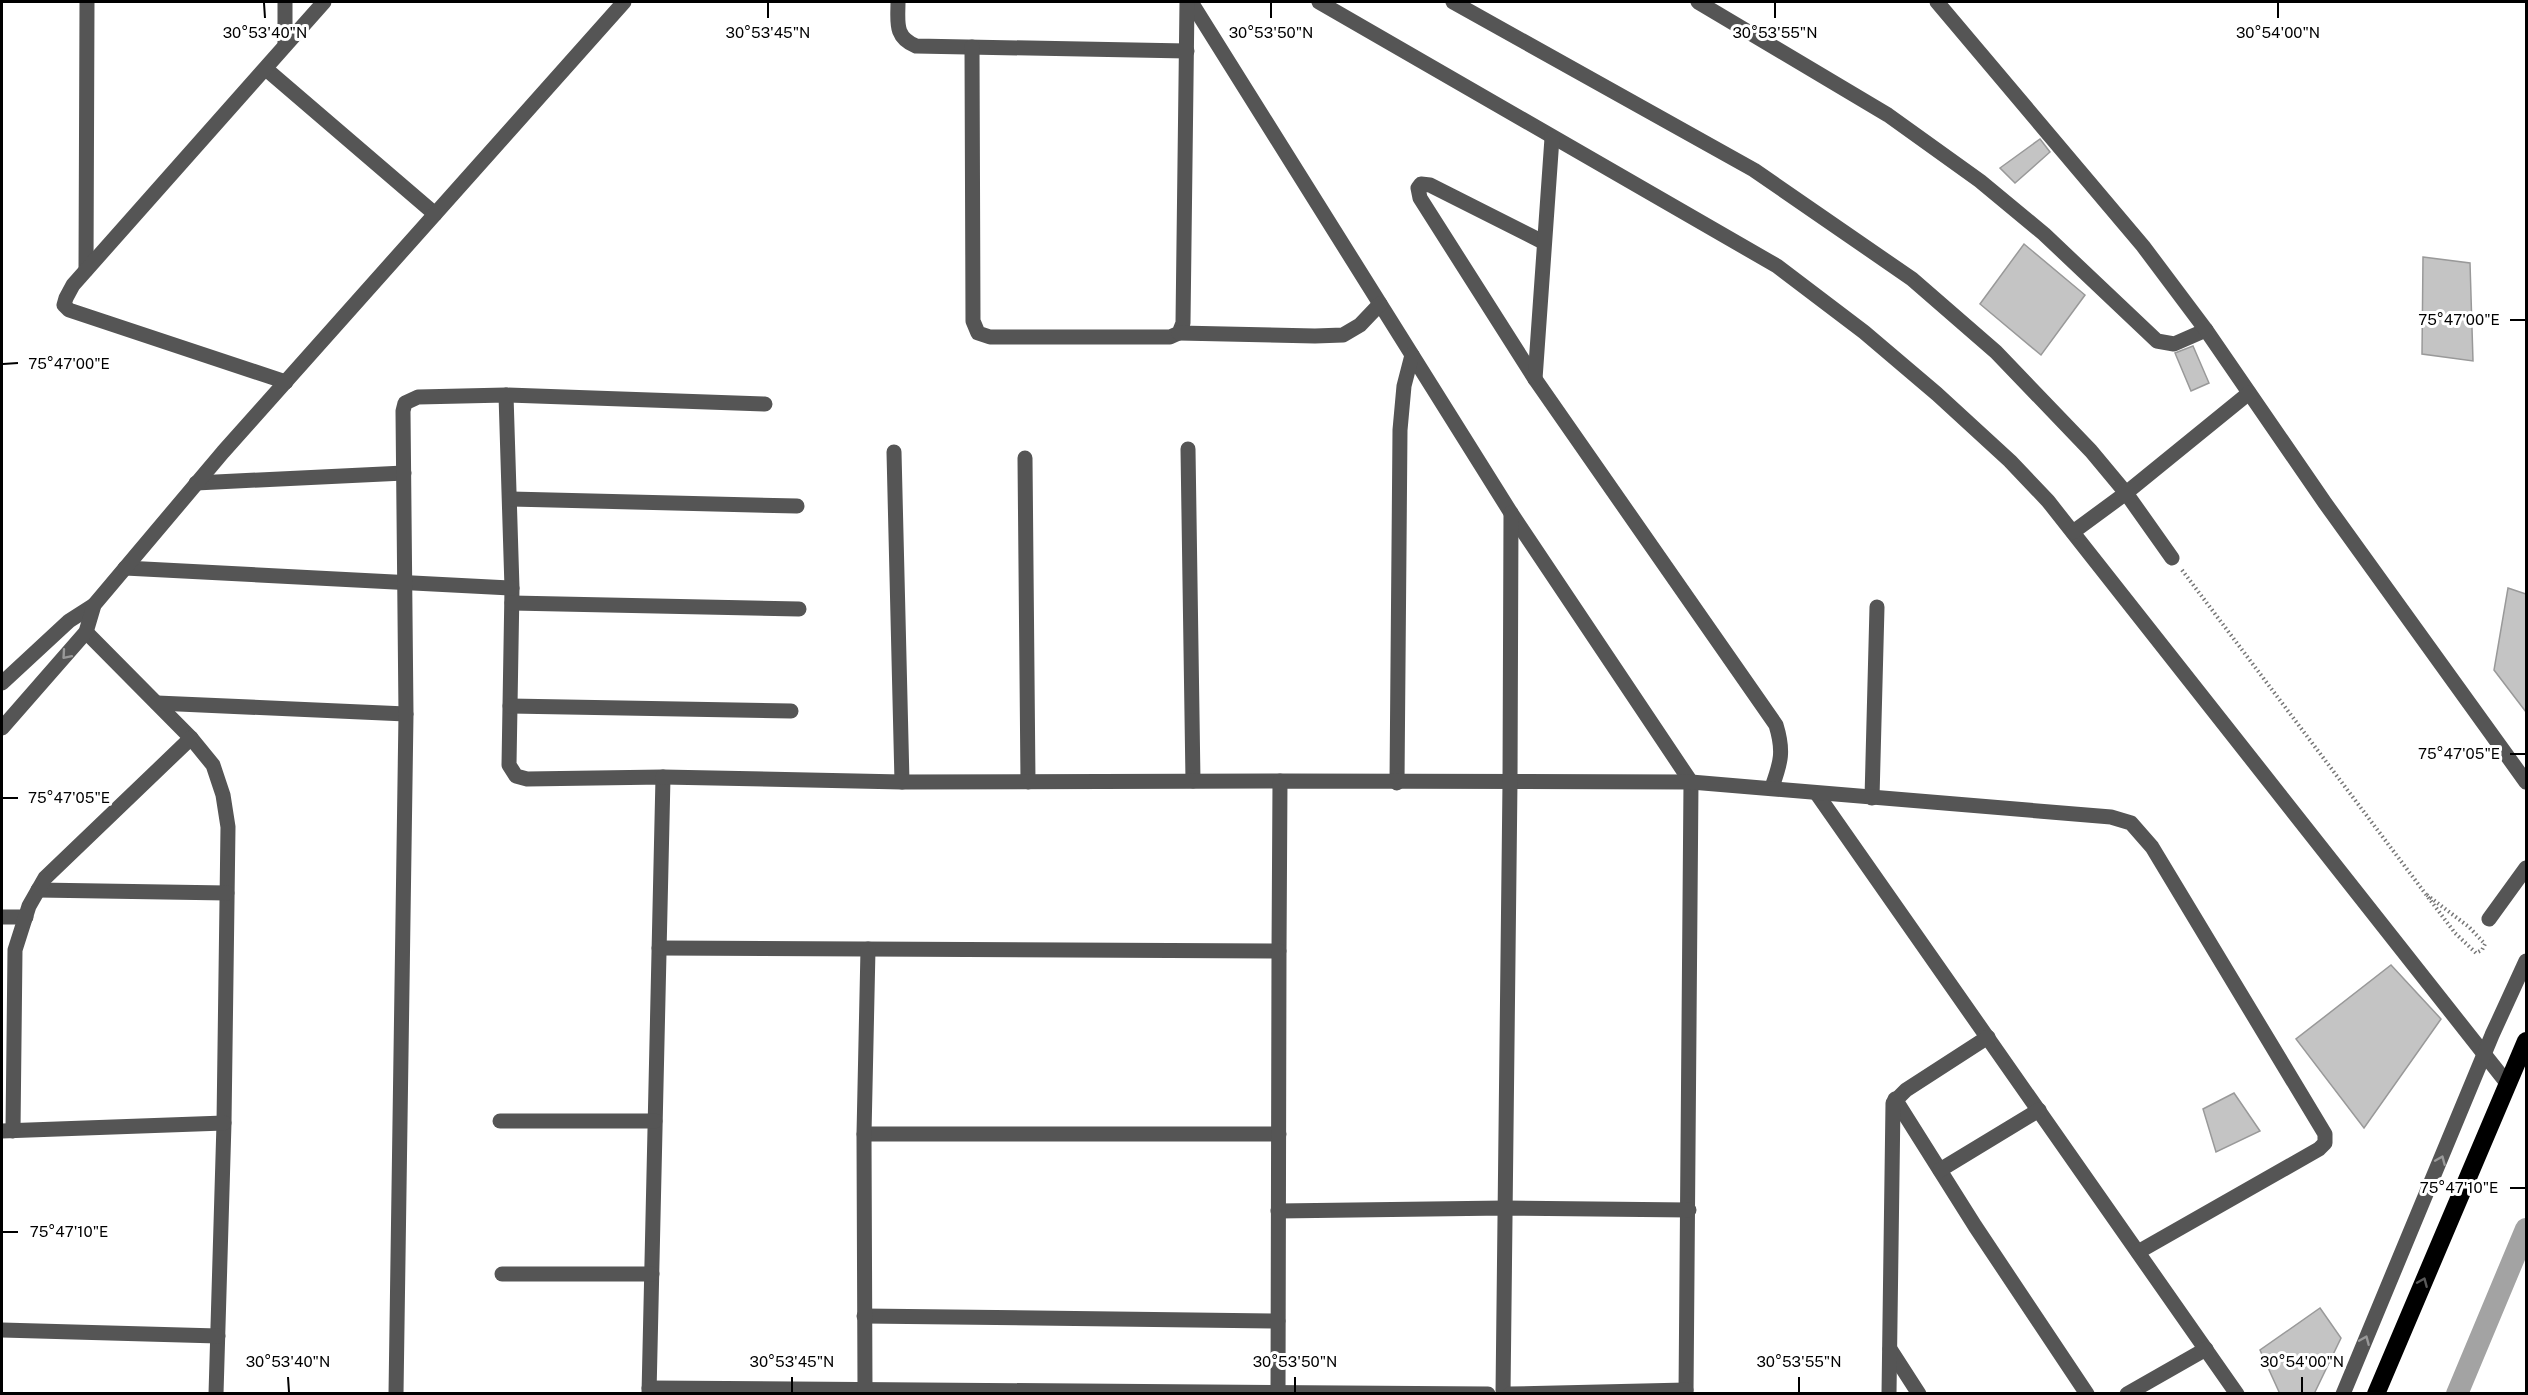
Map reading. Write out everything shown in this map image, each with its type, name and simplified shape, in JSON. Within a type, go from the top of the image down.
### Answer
[{"type":"highway","points":[[2376,1394],[2526,1043]]},
{"type":"street","points":[[86,270],[87,2]]},
{"type":"street","points":[[285,2],[285,43]]},
{"type":"street","points":[[286,382],[69,310],[64,305],[66,298],[86,270],[266,69],[285,43],[324,2]]},
{"type":"street","points":[[2,683],[69,621],[94,605],[196,483],[624,2]]},
{"type":"street","points":[[898,2],[898,30],[906,42],[916,46],[1187,51]]},
{"type":"street","points":[[1179,333],[1183,323],[1189,2]]},
{"type":"street","points":[[1189,2],[1511,513],[1691,782],[1686,1392],[1510,1394]]},
{"type":"street","points":[[1319,2],[1777,266],[1821,298],[1937,394],[2010,461],[2073,532],[2485,1054],[2509,1080]]},
{"type":"street","points":[[1454,2],[1754,170],[1912,279],[1996,352],[2091,451],[2126,493],[2172,558]]},
{"type":"street","points":[[1698,2],[1888,115],[1980,180],[2044,234],[2157,341],[2174,344],[2206,330]]},
{"type":"street","points":[[1937,2],[2142,246],[2206,330],[2325,503],[2526,782]]},
{"type":"street","points":[[972,47],[973,321],[978,333],[990,337],[1170,337],[1179,333],[1315,336],[1343,334],[1360,324],[1380,304]]},
{"type":"street","points":[[266,69],[435,214]]},
{"type":"street","points":[[1535,379],[1552,138]]},
{"type":"street","points":[[1543,242],[1430,185],[1425,183],[1419,185],[1420,198],[1535,379],[1776,725],[1781,741],[1782,757],[1772,788]]},
{"type":"street","points":[[1397,783],[1400,430],[1404,386],[1412,355]]},
{"type":"street","points":[[2073,532],[2126,493],[2249,393]]},
{"type":"street","points":[[396,1394],[406,714],[403,411],[405,403],[418,397],[506,395],[765,404]]},
{"type":"street","points":[[506,395],[511,499],[512,595],[509,765],[516,776],[527,779],[663,777],[902,782],[1691,782],[2111,817],[2131,823],[2152,847],[2322,1125],[2325,1134],[2325,1143],[2319,1149],[2138,1252]]},
{"type":"street","points":[[1188,449],[1193,781]]},
{"type":"street","points":[[894,452],[902,782]]},
{"type":"street","points":[[1025,458],[1028,782]]},
{"type":"street","points":[[196,483],[404,473]]},
{"type":"street","points":[[511,499],[797,506]]},
{"type":"street","points":[[1503,1394],[1511,513]]},
{"type":"street","points":[[125,568],[406,582],[512,595],[799,609]]},
{"type":"street","points":[[2,728],[86,632],[94,605]]},
{"type":"street","points":[[1872,798],[1876,607]]},
{"type":"street","points":[[86,632],[191,738],[213,765],[223,795],[228,827],[224,1123],[216,1394]]},
{"type":"street","points":[[157,702],[406,714]]},
{"type":"street","points":[[510,706],[790,711]]},
{"type":"street","points":[[191,738],[45,878],[38,890],[15,950],[7,1131],[224,1123]]},
{"type":"street","points":[[663,777],[649,1391],[866,1389],[1488,1394]]},
{"type":"street","points":[[1278,1393],[1280,781]]},
{"type":"street","points":[[1817,794],[2237,1394]]},
{"type":"street","points":[[2489,919],[2526,868]]},
{"type":"street","points":[[38,890],[227,893]]},
{"type":"street","points":[[2,917],[26,917]]},
{"type":"street","points":[[659,948],[1279,951]]},
{"type":"street","points":[[866,1389],[864,1134],[868,949]]},
{"type":"street","points":[[2343,1394],[2492,1035],[2526,961]]},
{"type":"street","points":[[1889,1394],[1891,1111],[1895,1100],[1906,1090],[1988,1037]]},
{"type":"street","points":[[1895,1100],[2087,1394]]},
{"type":"street","points":[[1940,1170],[2039,1110]]},
{"type":"street","points":[[500,1121],[655,1121]]},
{"type":"street","points":[[864,1134],[1279,1134]]},
{"type":"street","points":[[1278,1211],[1505,1208],[1689,1210]]},
{"type":"street","points":[[502,1274],[652,1274]]},
{"type":"street","points":[[864,1316],[1278,1321]]},
{"type":"street","points":[[2,1330],[218,1336]]},
{"type":"street","points":[[2127,1394],[2206,1348]]},
{"type":"street","points":[[1890,1349],[1919,1394]]},
{"type":"path","points":[[2172,558],[2427,895],[2470,950],[2476,953],[2482,950],[2485,944],[2478,935],[2427,895]]},
{"type":"building","points":[[2040,139],[2050,152],[2015,183],[2000,168]]},
{"type":"building","points":[[2024,244],[2085,295],[2041,355],[1980,304]]},
{"type":"building","points":[[2423,257],[2470,263],[2473,361],[2422,354]]},
{"type":"building","points":[[2193,346],[2209,383],[2191,391],[2175,353]]},
{"type":"building","points":[[2508,588],[2526,594],[2526,712],[2494,670]]},
{"type":"building","points":[[2391,965],[2441,1019],[2364,1128],[2296,1039]]},
{"type":"building","points":[[2234,1093],[2260,1131],[2216,1152],[2203,1109]]},
{"type":"building","points":[[2320,1308],[2341,1338],[2314,1394],[2280,1394],[2260,1350]]},
{"type":"waterway","points":[[2457,1394],[2526,1229]]}]
